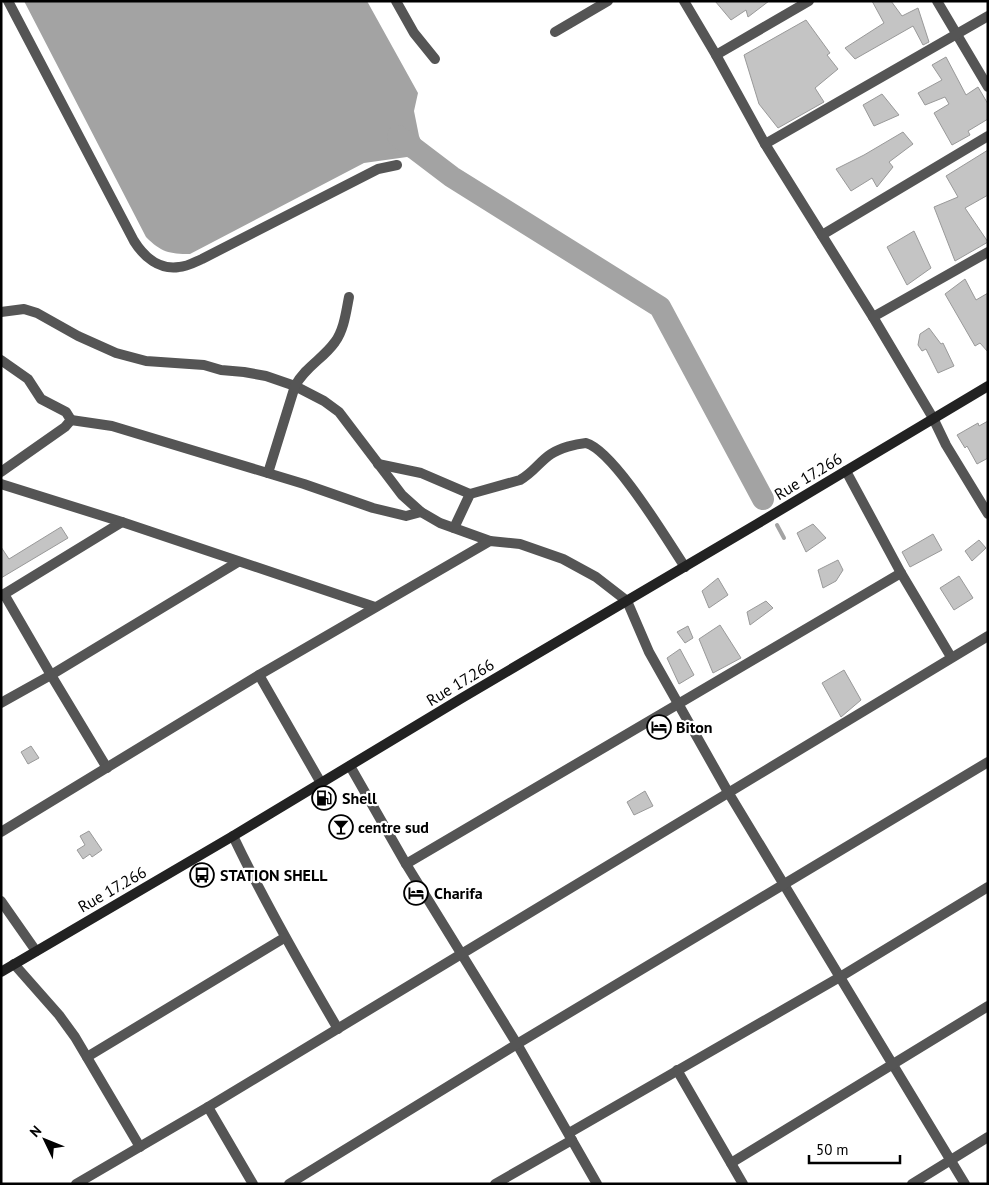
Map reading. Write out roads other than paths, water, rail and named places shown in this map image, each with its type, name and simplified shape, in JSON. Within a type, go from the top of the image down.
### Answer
[{"type":"main road","name":"Rue 17.266","points":[[1,972],[988,386]]},
{"type":"street","points":[[8,1],[134,242],[141,252],[164,267],[180,268],[202,260],[378,169],[397,165]]},
{"type":"street","points":[[396,1],[414,33],[436,59]]},
{"type":"street","points":[[555,32],[608,1]]},
{"type":"street","points":[[684,1],[765,144],[873,318],[988,514]]},
{"type":"street","points":[[716,55],[810,1]]},
{"type":"street","points":[[937,1],[988,87]]},
{"type":"street","points":[[765,144],[988,16]]},
{"type":"street","points":[[822,235],[988,136]]},
{"type":"street","points":[[873,318],[988,252]]},
{"type":"street","points":[[268,473],[295,386],[302,375],[334,344],[340,334],[348,297]]},
{"type":"street","points":[[1,312],[24,310],[37,313],[78,336],[116,353],[146,361],[204,365],[222,370],[266,376],[295,386],[324,401],[339,412],[402,495],[421,512],[440,523],[490,541],[520,544],[563,559],[596,577],[627,601],[649,652],[728,792],[964,1184]]},
{"type":"street","points":[[1,360],[28,378],[41,399],[66,412],[70,420]]},
{"type":"street","points":[[1,472],[65,427],[70,420]]},
{"type":"street","points":[[70,420],[112,426],[268,473],[373,508],[406,516],[421,512]]},
{"type":"street","points":[[378,464],[421,473],[470,494],[520,480],[527,476],[550,454],[557,451],[580,443],[591,444],[620,472],[685,567]]},
{"type":"street","points":[[846,471],[901,573],[951,657]]},
{"type":"street","points":[[1,484],[122,522],[375,607]]},
{"type":"street","points":[[454,528],[470,494]]},
{"type":"street","points":[[107,768],[3,595],[122,522]]},
{"type":"street","points":[[1,832],[258,675],[490,541]]},
{"type":"street","points":[[1,703],[51,675],[238,562]]},
{"type":"street","points":[[406,864],[901,573]]},
{"type":"street","points":[[76,1184],[338,1030],[988,636]]},
{"type":"street","points":[[258,675],[321,783]]},
{"type":"street","points":[[289,1184],[517,1044],[988,762]]},
{"type":"street","points":[[350,766],[406,864],[517,1044],[597,1184]]},
{"type":"street","points":[[233,836],[284,938],[338,1030]]},
{"type":"street","points":[[495,1184],[677,1070],[840,977],[988,887]]},
{"type":"street","points":[[1,901],[36,951]]},
{"type":"street","points":[[87,1057],[284,938]]},
{"type":"street","points":[[14,964],[59,1015],[87,1057],[140,1147]]},
{"type":"street","points":[[731,1163],[988,1006]]},
{"type":"street","points":[[677,1070],[743,1184]]},
{"type":"street","points":[[208,1108],[253,1184]]},
{"type":"street","points":[[912,1184],[988,1137]]},
{"type":"waterway","points":[[398,136],[452,177],[660,307],[763,499]]},
{"type":"waterway","points":[[777,525],[784,538]]},
{"type":"place","name":"Biton","points":[[659,727]]},
{"type":"place","name":"Shell","points":[[324,798]]},
{"type":"place","name":"centre sud","points":[[341,827]]},
{"type":"place","name":"STATION SHELL","points":[[202,875]]},
{"type":"place","name":"Charifa","points":[[416,893]]}]
